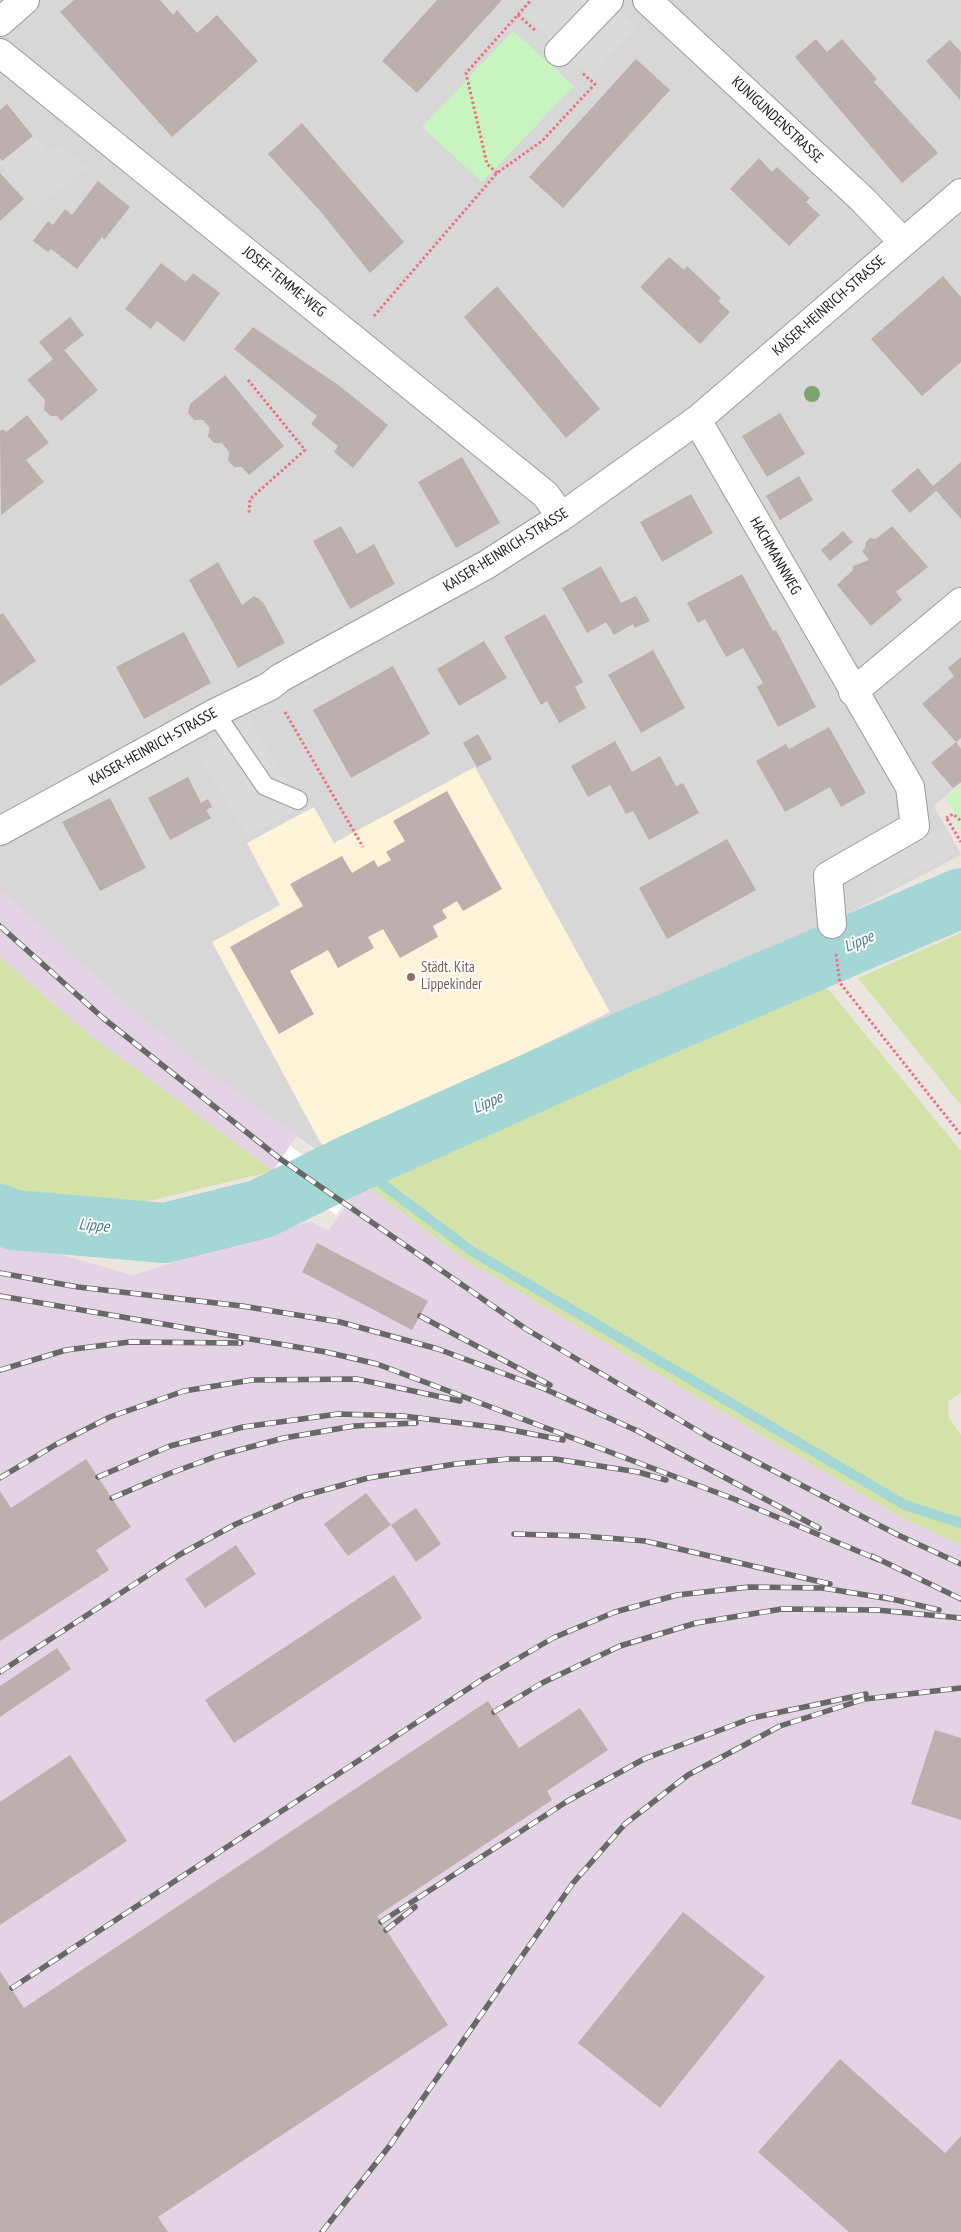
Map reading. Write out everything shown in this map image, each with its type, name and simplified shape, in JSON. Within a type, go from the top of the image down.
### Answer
[{"type":"street","points":[[0,22],[25,0]]},
{"type":"street","points":[[559,52],[609,0]]},
{"type":"street","name":"KUNIGUNDENSTRASSE","points":[[647,0],[862,199],[903,242]]},
{"type":"street","name":"JOSEF-TEMME-WEG","points":[[0,53],[546,496],[562,516]]},
{"type":"street","name":"KAISER-HEINRICH-STRASSE","points":[[0,830],[215,713],[270,686],[280,678],[486,565],[562,516],[697,420],[961,193]]},
{"type":"street","name":"HACHMANNWEG","points":[[697,420],[853,692],[910,787],[915,826],[828,876],[832,924]]},
{"type":"street","points":[[853,692],[961,602]]},
{"type":"lane","points":[[215,713],[226,732],[265,786],[298,800]]},
{"type":"path","points":[[497,173],[487,164],[466,73],[531,0]]},
{"type":"path","points":[[354,339],[497,173],[542,141],[594,84],[559,52]]},
{"type":"path","points":[[248,380],[305,450],[250,499],[249,513]]},
{"type":"path","points":[[270,686],[326,786],[363,847]]},
{"type":"path","points":[[946,818],[953,814],[961,821]]},
{"type":"path","points":[[832,924],[840,983],[961,1135]]},
{"type":"shaded area","points":[[0,0],[961,0],[961,783],[934,806],[961,855],[797,940],[603,1021],[325,1156],[198,1064],[128,1006],[0,891]]},
{"type":"shaded area","points":[[541,0],[609,0],[637,27],[590,77],[526,16]]},
{"type":"shaded area","points":[[7,102],[49,152],[59,144],[88,167],[35,209],[0,163],[0,108]]},
{"type":"shaded area","points":[[249,718],[302,805],[248,837],[195,750]]},
{"type":"shaded area","name":"Städt. Kita Lippekinder","points":[[475,767],[610,1012],[325,1151],[212,942],[280,905],[247,843],[314,807],[334,843]]},
{"type":"shaded area","points":[[944,827],[956,853],[872,897],[872,867]]},
{"type":"shaded area","points":[[0,891],[128,1006],[198,1064],[297,1135],[273,1171],[87,1033],[0,957]]},
{"type":"shaded area","points":[[363,1183],[464,1259],[899,1516],[961,1545],[961,2232],[0,2232],[0,1237],[132,1275],[311,1221],[328,1231]]},
{"type":"green space","points":[[513,31],[574,86],[482,182],[422,127]]},
{"type":"green space","points":[[961,785],[961,831],[954,819],[957,816],[946,798]]},
{"type":"green space","points":[[961,933],[961,1105],[858,978]]},
{"type":"green space","points":[[0,957],[87,1033],[273,1171],[145,1202],[50,1207],[0,1193]]},
{"type":"green space","points":[[824,984],[961,1151],[961,1393],[948,1401],[949,1418],[961,1435],[961,1545],[899,1516],[464,1259],[363,1183],[404,1160]]},
{"type":"pier","points":[[290,1146],[353,1191],[336,1215],[274,1170]]},
{"type":"building","points":[[74,0],[160,0],[173,15],[177,10],[197,33],[217,15],[258,61],[172,137],[60,12]]},
{"type":"building","points":[[437,0],[502,0],[417,93],[382,61]]},
{"type":"building","points":[[816,39],[827,52],[842,39],[877,79],[874,82],[938,153],[902,183],[795,57]]},
{"type":"building","points":[[950,40],[961,52],[960,100],[926,61]]},
{"type":"building","points":[[636,59],[670,90],[563,208],[529,177]]},
{"type":"building","points":[[7,104],[33,136],[2,161],[0,158],[0,110]]},
{"type":"building","points":[[302,123],[404,242],[370,273],[321,212],[268,154]]},
{"type":"building","points":[[759,158],[772,172],[777,167],[810,198],[806,202],[820,215],[789,246],[730,189]]},
{"type":"building","points":[[0,173],[24,199],[0,221]]},
{"type":"building","points":[[98,181],[130,207],[104,240],[102,237],[77,269],[51,249],[48,252],[33,241],[48,221],[53,225],[65,209],[72,215]]},
{"type":"building","points":[[669,257],[684,270],[687,266],[721,298],[718,301],[730,312],[700,344],[640,287]]},
{"type":"building","points":[[161,263],[186,282],[193,273],[220,293],[184,342],[157,321],[151,329],[125,309]]},
{"type":"building","points":[[943,276],[961,297],[961,362],[922,396],[871,339]]},
{"type":"building","points":[[497,286],[600,409],[566,438],[464,317]]},
{"type":"building","points":[[70,317],[84,335],[64,350],[98,390],[61,421],[57,416],[51,416],[44,410],[45,400],[27,380],[53,359],[39,342]]},
{"type":"building","points":[[253,327],[341,387],[388,425],[353,468],[334,452],[338,446],[311,424],[317,416],[234,349]]},
{"type":"building","points":[[225,375],[284,446],[249,475],[242,467],[234,467],[228,460],[229,452],[222,443],[214,443],[208,436],[210,428],[203,420],[194,420],[188,413],[190,404]]},
{"type":"building","points":[[780,413],[805,454],[767,477],[742,436]]},
{"type":"building","points":[[27,415],[49,443],[26,460],[44,482],[1,515],[0,431],[3,429],[6,432]]},
{"type":"building","points":[[462,457],[500,523],[456,548],[418,482]]},
{"type":"building","points":[[961,462],[961,519],[933,487],[936,491],[910,513],[891,491],[918,468],[933,486]]},
{"type":"building","points":[[799,476],[813,500],[780,520],[766,496]]},
{"type":"building","points":[[691,494],[713,533],[662,562],[640,522]]},
{"type":"building","points":[[341,526],[357,554],[374,544],[395,584],[350,609],[313,541]]},
{"type":"building","points":[[892,526],[928,567],[896,592],[902,600],[871,626],[837,585],[853,570],[853,566],[869,560],[862,551],[865,548],[866,542],[870,538],[876,539]]},
{"type":"building","points":[[843,531],[853,542],[830,561],[821,550]]},
{"type":"building","points":[[218,562],[242,605],[254,596],[263,602],[285,643],[238,668],[189,580]]},
{"type":"building","points":[[601,566],[621,603],[636,596],[650,621],[635,628],[633,624],[614,635],[606,622],[587,633],[562,588]]},
{"type":"building","points":[[742,574],[773,631],[776,630],[816,707],[778,727],[757,687],[763,683],[743,648],[726,657],[705,619],[698,623],[687,603]]},
{"type":"building","points":[[3,613],[36,661],[0,686],[0,615]]},
{"type":"building","points":[[545,614],[583,682],[575,687],[586,708],[559,723],[547,701],[541,705],[504,637]]},
{"type":"building","points":[[184,632],[211,683],[144,719],[116,667]]},
{"type":"building","points":[[484,641],[507,678],[459,706],[437,669]]},
{"type":"building","points":[[653,650],[685,708],[641,733],[608,675]]},
{"type":"building","points":[[961,657],[961,738],[956,742],[922,704],[954,676],[948,668]]},
{"type":"building","points":[[393,666],[430,734],[351,778],[313,710]]},
{"type":"building","points":[[829,727],[866,793],[841,807],[830,787],[785,812],[756,761],[786,744],[789,749]]},
{"type":"building","points":[[478,734],[492,759],[477,767],[463,743]]},
{"type":"building","points":[[615,741],[632,772],[660,756],[676,786],[683,783],[699,813],[649,840],[633,811],[626,814],[610,785],[588,797],[571,766]]},
{"type":"building","points":[[956,742],[961,749],[961,782],[953,788],[931,763]]},
{"type":"building","points":[[188,777],[201,803],[208,799],[212,807],[206,810],[211,818],[170,840],[148,798]]},
{"type":"building","points":[[447,791],[502,889],[463,911],[457,901],[442,910],[447,918],[433,926],[438,937],[400,958],[383,929],[368,937],[374,948],[338,968],[328,950],[290,971],[314,1014],[279,1034],[230,947],[303,906],[290,884],[342,856],[352,873],[374,860],[378,867],[391,860],[386,852],[405,841],[393,821]]},
{"type":"building","points":[[110,798],[146,868],[100,891],[62,822]]},
{"type":"building","points":[[727,839],[756,890],[667,939],[639,888]]},
{"type":"building","points":[[317,1243],[428,1301],[412,1330],[302,1272]]},
{"type":"building","points":[[86,1459],[131,1527],[96,1550],[109,1570],[0,1641],[0,1491],[11,1508]]},
{"type":"building","points":[[366,1493],[391,1525],[348,1556],[324,1524]]},
{"type":"building","points":[[416,1508],[441,1544],[416,1562],[391,1525]]},
{"type":"building","points":[[236,1545],[256,1574],[205,1608],[185,1579]]},
{"type":"building","points":[[394,1575],[422,1618],[234,1743],[205,1700]]},
{"type":"building","points":[[57,1648],[71,1669],[0,1717],[0,1686]]},
{"type":"building","points":[[488,1701],[519,1748],[580,1708],[608,1750],[547,1791],[552,1800],[377,1916],[448,2025],[158,2217],[168,2232],[0,2232],[0,1971],[24,2008]]},
{"type":"building","points":[[935,1730],[961,1738],[961,1820],[911,1804]]},
{"type":"building","points":[[70,1755],[127,1841],[0,1925],[0,1802]]},
{"type":"building","points":[[683,1912],[765,1977],[660,2108],[578,2043]]},
{"type":"building","points":[[840,2059],[945,2153],[961,2136],[961,2232],[849,2232],[758,2152]]},
{"type":"waterway","name":"Lippe","points":[[0,1214],[14,1220],[165,1233],[261,1209],[354,1163],[624,1042],[961,898]]},
{"type":"waterway","points":[[354,1163],[470,1250],[905,1505],[961,1523]]},
{"type":"railway","points":[[0,926],[103,1018],[279,1158],[526,1329],[710,1438],[898,1535],[961,1564]]},
{"type":"railway","points":[[0,1273],[78,1287],[242,1306],[340,1322],[438,1349],[545,1389],[642,1433]]},
{"type":"railway","points":[[0,1296],[326,1352],[377,1364],[734,1499],[879,1560]]},
{"type":"railway","points":[[420,1316],[550,1385]]},
{"type":"railway","points":[[0,1370],[66,1350],[130,1342],[241,1343]]},
{"type":"railway","points":[[0,1478],[55,1445],[110,1417],[184,1391],[252,1380],[357,1379],[460,1401]]},
{"type":"railway","points":[[98,1477],[170,1446],[243,1427],[338,1414],[403,1416],[501,1428],[563,1440]]},
{"type":"railway","points":[[112,1498],[168,1474],[220,1455],[284,1438],[354,1426],[416,1423]]},
{"type":"railway","points":[[636,1430],[819,1528]]},
{"type":"railway","points":[[0,1672],[179,1555],[236,1524],[299,1497],[368,1478],[455,1464],[508,1459],[555,1459],[638,1472],[666,1480]]},
{"type":"railway","points":[[514,1534],[582,1536],[645,1541],[830,1584]]},
{"type":"railway","points":[[872,1556],[961,1599]]},
{"type":"railway","points":[[12,1988],[483,1679],[553,1638],[615,1612],[677,1595],[749,1587],[823,1588],[890,1599]]},
{"type":"railway","points":[[883,1597],[939,1610]]},
{"type":"railway","points":[[494,1712],[542,1683],[620,1646],[696,1623],[782,1609],[877,1610],[961,1618]]},
{"type":"railway","points":[[322,2232],[391,2144],[573,1883],[625,1824],[688,1775],[780,1726],[865,1699],[961,1688]]},
{"type":"railway","points":[[381,1922],[566,1802],[644,1759],[752,1718],[866,1694]]},
{"type":"railway","points":[[386,1930],[415,1907]]},
{"type":"place","name":"Städt. Kita Lippekinder","points":[[411,977]]}]
